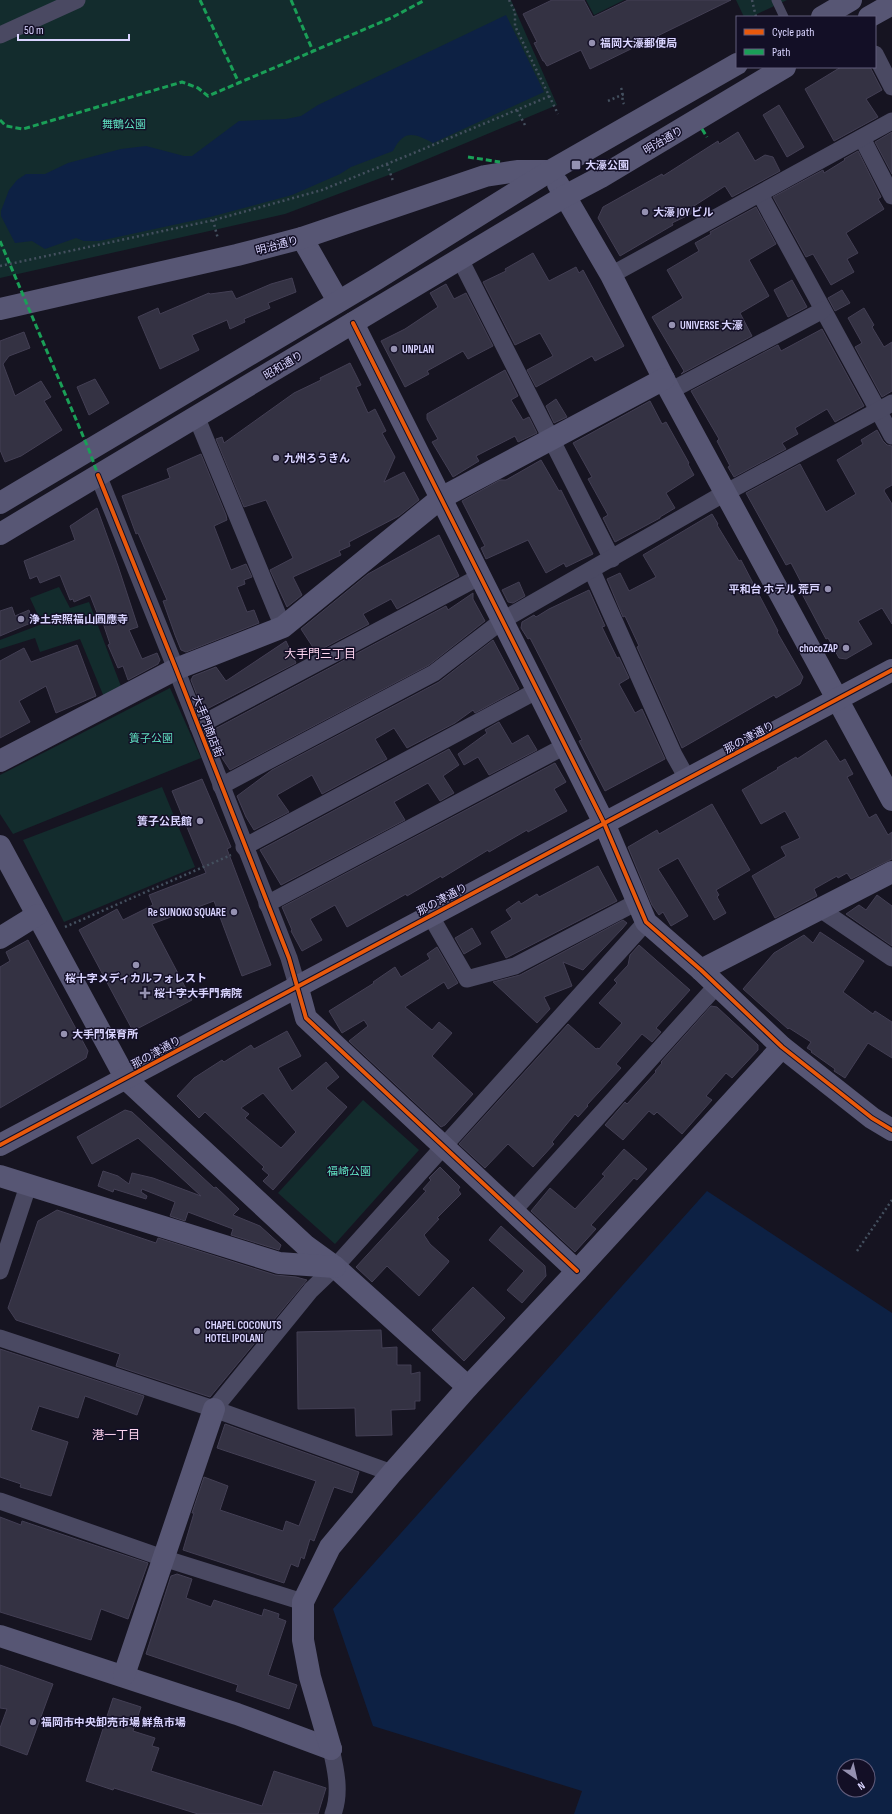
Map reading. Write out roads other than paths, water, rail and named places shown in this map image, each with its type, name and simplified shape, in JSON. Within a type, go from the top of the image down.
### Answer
[{"type":"street","points":[[0,35],[77,0]]},
{"type":"street","points":[[824,16],[850,0]]},
{"type":"street","points":[[871,16],[892,4]]},
{"type":"street","points":[[876,56],[892,87]]},
{"type":"street","name":"明治通り","points":[[0,309],[237,255],[302,238],[485,176],[517,171],[550,171],[736,65]]},
{"type":"street","name":"明治通り","points":[[565,196],[615,169],[783,68]]},
{"type":"street","points":[[610,275],[892,121]]},
{"type":"street","points":[[862,138],[892,196]]},
{"type":"street","points":[[0,503],[338,301],[550,171],[610,275],[725,493],[892,800]]},
{"type":"street","points":[[760,194],[823,310],[885,407],[892,436]]},
{"type":"street","name":"昭和通り","points":[[0,534],[565,196]]},
{"type":"street","points":[[302,238],[338,301]]},
{"type":"street","points":[[460,258],[612,559]]},
{"type":"street","points":[[0,762],[176,669],[283,627],[441,498],[552,438],[823,310]]},
{"type":"street","points":[[353,323],[604,823],[646,922],[701,970],[782,1047],[872,1118],[890,1125]]},
{"type":"street","points":[[221,786],[434,673],[503,620],[725,493],[885,407]]},
{"type":"street","points":[[196,416],[283,627]]},
{"type":"street","name":"大手門商店街","points":[[98,475],[221,786],[241,850],[267,904],[297,985]]},
{"type":"street","points":[[592,570],[674,755],[688,780]]},
{"type":"street","points":[[198,726],[481,576]]},
{"type":"street","name":"那の津通り","points":[[0,1145],[126,1079],[297,985],[688,780],[892,670]]},
{"type":"street","points":[[241,850],[538,690]]},
{"type":"street","points":[[267,904],[565,746]]},
{"type":"street","points":[[0,846],[126,1079],[306,1246],[335,1267],[468,1387]]},
{"type":"street","points":[[701,970],[892,872]]},
{"type":"street","points":[[430,915],[467,978],[515,966],[637,902]]},
{"type":"street","points":[[820,909],[892,958]]},
{"type":"street","points":[[0,938],[37,915]]},
{"type":"street","points":[[124,1675],[194,1464],[214,1409],[311,1290],[335,1267],[646,922]]},
{"type":"street","points":[[297,985],[306,1018],[577,1271]]},
{"type":"street","points":[[513,1211],[710,993]]},
{"type":"street","points":[[333,1814],[337,1803],[336,1771],[309,1669],[303,1640],[303,1602],[330,1547],[392,1473],[468,1387],[577,1271],[782,1047]]},
{"type":"street","points":[[0,1176],[28,1186],[279,1263],[335,1267]]},
{"type":"street","points":[[0,1271],[28,1186]]},
{"type":"street","points":[[0,1338],[214,1409],[392,1473]]},
{"type":"street","points":[[0,1501],[163,1558],[303,1602]]},
{"type":"street","points":[[0,1636],[124,1675],[331,1749]]},
{"type":"lane","points":[[776,0],[784,16]]},
{"type":"water","points":[[506,15],[544,92],[433,143],[415,135],[405,136],[397,144],[393,151],[351,167],[340,174],[292,195],[210,217],[99,241],[84,241],[76,238],[45,249],[32,241],[15,243],[1,216],[1,211],[9,190],[17,180],[26,174],[45,174],[68,163],[121,149],[146,146],[184,156],[192,156],[239,121],[286,119],[301,116],[318,105]]},
{"type":"water","points":[[707,1191],[892,1313],[892,1814],[574,1814],[582,1791],[373,1726],[333,1609]]},
{"type":"place","name":"福岡大濠郵便局","points":[[592,43]]},
{"type":"place","name":"大濠公園","points":[[576,165]]},
{"type":"place","name":"大濠 JOY ビル","points":[[645,212]]},
{"type":"place","name":"UNIVERSE 大濠","points":[[672,325]]},
{"type":"place","name":"UNPLAN","points":[[394,349]]},
{"type":"place","name":"九州ろうきん","points":[[276,458]]},
{"type":"place","name":"平和台 ホテル 荒戸","points":[[828,589]]},
{"type":"place","name":"浄土宗照福山圓應寺","points":[[21,619]]},
{"type":"place","name":"chocoZAP","points":[[846,648]]},
{"type":"place","name":"簀子公民館","points":[[200,821]]},
{"type":"place","name":"Re SUNOKO SQUARE","points":[[234,912]]},
{"type":"place","name":"桜十字メディカルフォレスト","points":[[136,965]]},
{"type":"place","name":"桜十字大手門病院","points":[[145,993]]},
{"type":"place","name":"大手門保育所","points":[[64,1034]]},
{"type":"place","name":"CHAPEL COCONUTS HOTEL IPOLANI","points":[[197,1331]]},
{"type":"place","name":"福岡市中央卸売市場 鮮魚市場","points":[[33,1722]]},
{"type":"district","name":"大手門三丁目","points":[[320,654]]},
{"type":"district","name":"港一丁目","points":[[116,1435]]},
{"type":"park label","name":"舞鶴公園","points":[[124,124]]},
{"type":"park label","name":"簀子公園","points":[[151,738]]},
{"type":"park label","name":"福崎公園","points":[[349,1171]]}]
